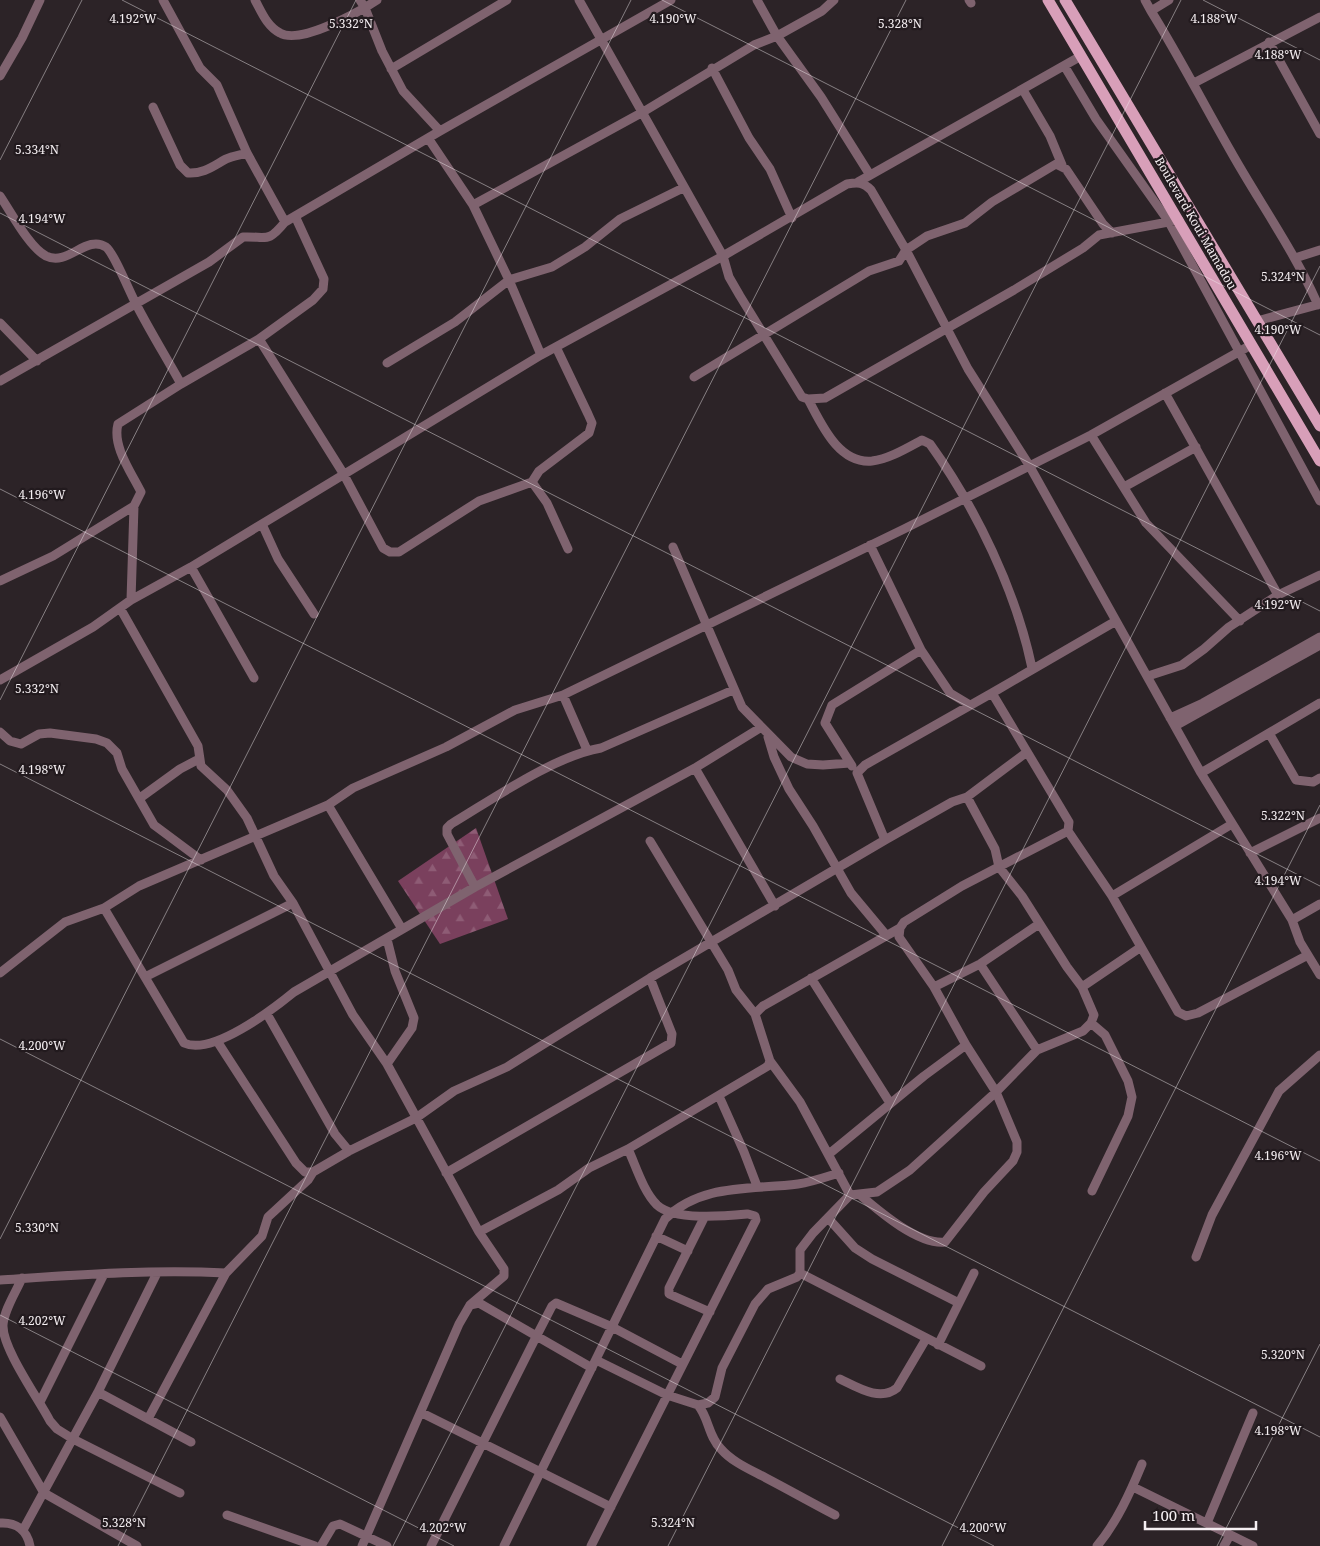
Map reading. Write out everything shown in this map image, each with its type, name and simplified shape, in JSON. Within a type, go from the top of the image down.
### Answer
[{"type":"main road","name":"Boulevard Koui Mamadou","points":[[1048,0],[1174,221],[1320,461]]},
{"type":"main road","name":"Boulevard Koui Mamadou","points":[[1064,0],[1320,426]]},
{"type":"main road","points":[[1241,329],[1257,321]]},
{"type":"street","points":[[0,76],[22,38],[40,0]]},
{"type":"street","points":[[162,0],[200,68],[217,85],[246,153],[285,222]]},
{"type":"street","points":[[255,0],[269,26],[282,35],[296,36],[317,31],[363,4],[377,0]]},
{"type":"street","points":[[391,69],[507,0]]},
{"type":"street","points":[[579,0],[643,112],[683,188],[723,256],[733,284],[798,393],[808,400],[830,439],[848,455],[870,461],[884,458],[922,440],[930,444],[964,498],[990,548],[1020,618],[1032,668]]},
{"type":"street","points":[[0,381],[209,262],[243,238],[267,238],[275,234],[285,222],[295,216],[671,0]]},
{"type":"street","points":[[757,0],[777,36],[821,97],[870,175]]},
{"type":"street","points":[[473,205],[643,112],[712,68],[822,11],[834,0]]},
{"type":"street","points":[[1145,0],[1194,83],[1229,149],[1295,258],[1319,305],[1257,321]]},
{"type":"street","points":[[1151,11],[1169,0]]},
{"type":"street","points":[[363,4],[382,51],[403,91],[440,131]]},
{"type":"street","points":[[1194,83],[1320,16]]},
{"type":"street","points":[[1270,42],[1320,134]]},
{"type":"street","points":[[0,680],[93,627],[131,600],[191,567],[343,473],[541,355],[792,218],[847,184],[858,182],[1066,67],[1081,56]]},
{"type":"street","points":[[1066,67],[1096,119],[1174,221],[1239,351],[1320,501]]},
{"type":"street","points":[[712,68],[749,138],[770,169],[792,218]]},
{"type":"street","points":[[1023,90],[1050,136],[1062,165],[1103,224],[1112,233]]},
{"type":"street","points":[[153,108],[180,165],[188,173],[197,174],[211,169],[228,158],[246,153]]},
{"type":"street","points":[[428,138],[473,205],[509,280],[541,355]]},
{"type":"street","points":[[694,377],[870,271],[899,261],[906,250],[927,236],[965,223],[992,202],[1050,166],[1062,165]]},
{"type":"street","points":[[858,182],[865,184],[871,190],[906,250],[968,369],[1029,465],[1201,773],[1292,920],[1308,955],[1320,975]]},
{"type":"street","points":[[387,363],[455,322],[509,280],[552,267],[585,247],[620,219],[683,188]]},
{"type":"street","points":[[0,196],[32,244],[46,256],[55,258],[71,254],[92,243],[98,243],[108,248],[181,384]]},
{"type":"street","points":[[131,600],[134,506],[141,492],[121,451],[116,434],[118,424],[258,339],[313,300],[323,289],[324,279],[295,216]]},
{"type":"street","points":[[808,400],[825,398],[945,327],[1014,290],[1083,248],[1099,235],[1174,221]]},
{"type":"street","points":[[1295,258],[1320,250]]},
{"type":"street","points":[[0,324],[37,361]]},
{"type":"street","points":[[258,339],[343,473],[383,548],[390,552],[398,552],[479,500],[532,482],[539,471],[588,432],[592,423],[556,347]]},
{"type":"street","points":[[0,973],[65,922],[104,908],[139,886],[328,805],[353,788],[446,747],[515,710],[563,695],[707,626],[1090,435],[1251,345]]},
{"type":"street","points":[[1165,392],[1278,595]]},
{"type":"street","points":[[1090,435],[1146,523],[1240,621]]},
{"type":"street","points":[[1124,487],[1196,447]]},
{"type":"street","points":[[532,482],[547,503],[568,549]]},
{"type":"street","points":[[0,581],[53,556],[134,506]]},
{"type":"street","points":[[262,524],[278,558],[314,614]]},
{"type":"street","points":[[870,545],[921,650],[950,692],[970,705]]},
{"type":"street","points":[[673,547],[733,690],[742,707],[760,728],[791,757],[807,764],[850,763]]},
{"type":"street","points":[[191,567],[254,678]]},
{"type":"street","points":[[1148,676],[1182,664],[1278,595],[1320,575]]},
{"type":"street","points":[[120,608],[198,746],[201,766],[227,790],[247,818],[274,876],[293,903],[353,1015],[387,1064],[479,1232],[504,1269],[504,1276],[470,1305],[459,1324],[422,1413],[362,1546]]},
{"type":"street","points":[[857,773],[865,765],[1116,621]]},
{"type":"street","points":[[1170,718],[1204,703],[1320,637]]},
{"type":"street","points":[[1175,726],[1320,645]]},
{"type":"street","points":[[885,840],[857,773],[825,723],[832,706],[921,650]]},
{"type":"street","points":[[475,887],[446,834],[447,828],[539,772],[586,750],[601,748],[733,690]]},
{"type":"street","points":[[992,693],[1069,822],[1068,831],[1112,896],[1178,1012],[1186,1016],[1198,1014],[1308,955]]},
{"type":"street","points":[[563,695],[586,750]]},
{"type":"street","points":[[1201,773],[1320,703]]},
{"type":"street","points":[[104,908],[184,1043],[192,1047],[208,1045],[267,1014],[294,992],[475,887],[695,768],[760,728]]},
{"type":"street","points":[[0,732],[10,741],[21,744],[39,734],[50,733],[96,739],[108,743],[117,753],[122,770],[154,825],[201,860]]},
{"type":"street","points":[[1269,733],[1296,780],[1313,782],[1320,778]]},
{"type":"street","points":[[768,735],[774,757],[789,790],[813,826],[851,893],[886,935]]},
{"type":"street","points":[[217,1040],[296,1162],[305,1172],[312,1172],[349,1151],[416,1118],[454,1091],[506,1067],[650,978],[838,870],[885,840],[952,802],[967,797],[1026,752]]},
{"type":"street","points":[[140,798],[180,769],[199,759]]},
{"type":"street","points":[[695,768],[775,906]]},
{"type":"street","points":[[470,1305],[479,1303],[536,1337],[667,1396],[698,1405],[708,1403],[715,1397],[722,1368],[755,1304],[768,1289],[797,1277],[800,1273],[800,1250],[828,1218],[855,1195],[877,1192],[910,1170],[996,1092],[1037,1050],[1083,1031],[1091,1023],[1094,1014],[1082,987],[999,867],[995,849],[967,797]]},
{"type":"street","points":[[328,805],[402,929]]},
{"type":"street","points":[[1250,853],[1320,818]]},
{"type":"street","points":[[1112,896],[1232,824]]},
{"type":"street","points":[[650,841],[728,970],[736,990],[755,1014],[770,1061],[800,1102],[839,1173],[855,1195],[917,1235],[938,1243],[946,1242],[984,1192],[1013,1161],[1017,1152],[1017,1142],[996,1092],[966,1045],[934,987],[899,937],[900,928],[904,922],[962,886],[1068,831]]},
{"type":"street","points":[[145,978],[293,903]]},
{"type":"street","points":[[1292,920],[1320,904]]},
{"type":"street","points":[[934,987],[980,964],[1040,924]]},
{"type":"street","points":[[755,1014],[763,1006],[900,928]]},
{"type":"street","points":[[387,938],[395,971],[414,1018],[412,1028],[387,1064]]},
{"type":"street","points":[[1082,987],[1140,947]]},
{"type":"street","points":[[980,964],[1037,1050]]},
{"type":"street","points":[[446,1173],[671,1044],[672,1034],[650,978]]},
{"type":"street","points":[[811,978],[890,1103]]},
{"type":"street","points":[[267,1014],[334,1134],[349,1151]]},
{"type":"street","points":[[1091,1023],[1106,1035],[1128,1081],[1132,1097],[1128,1116],[1092,1191]]},
{"type":"street","points":[[829,1154],[890,1103],[966,1045]]},
{"type":"street","points":[[1196,1257],[1212,1215],[1279,1091],[1320,1056]]},
{"type":"street","points":[[479,1232],[558,1190],[590,1168],[628,1149],[719,1096],[768,1066],[770,1061]]},
{"type":"street","points":[[719,1096],[757,1186]]},
{"type":"street","points":[[591,1546],[756,1220],[756,1216],[748,1214],[704,1218],[672,1212],[658,1206],[649,1194],[628,1149]]},
{"type":"street","points":[[148,1419],[226,1273],[262,1236],[268,1217],[308,1180],[312,1172]]},
{"type":"street","points":[[504,1546],[664,1219],[691,1198],[757,1186],[799,1184],[839,1173]]},
{"type":"street","points":[[704,1218],[669,1288],[669,1294],[710,1312]]},
{"type":"street","points":[[828,1218],[856,1248],[872,1259],[959,1303]]},
{"type":"street","points":[[656,1236],[688,1251]]},
{"type":"street","points":[[0,1280],[157,1272],[226,1273]]},
{"type":"street","points":[[23,1530],[98,1392],[157,1272]]},
{"type":"street","points":[[800,1273],[981,1366]]},
{"type":"street","points":[[938,1345],[974,1273]]},
{"type":"street","points":[[40,1402],[104,1274]]},
{"type":"street","points":[[22,1278],[3,1323],[4,1335],[13,1355],[57,1429],[180,1493]]},
{"type":"street","points":[[431,1546],[536,1337],[556,1302],[612,1327],[682,1364]]},
{"type":"street","points":[[840,1379],[868,1391],[884,1395],[891,1393],[897,1388],[926,1339]]},
{"type":"street","points":[[98,1392],[190,1442]]},
{"type":"street","points":[[698,1405],[705,1413],[714,1441],[722,1450],[742,1465],[835,1515]]},
{"type":"street","points":[[422,1413],[484,1442],[611,1507]]},
{"type":"street","points":[[1207,1523],[1252,1413]]},
{"type":"street","points":[[0,1417],[44,1493],[137,1546]]},
{"type":"street","points":[[1096,1546],[1111,1528],[1142,1464]]},
{"type":"street","points":[[1133,1486],[1253,1546]]},
{"type":"street","points":[[227,1515],[315,1546]]},
{"type":"street","points":[[0,1522],[17,1525],[23,1530],[30,1546]]},
{"type":"street","points":[[321,1546],[333,1526],[340,1524],[387,1546]]},
{"type":"street","points":[[1224,1546],[1230,1535]]},
{"type":"green space","points":[[476,828],[508,919],[440,944],[398,881]]}]
